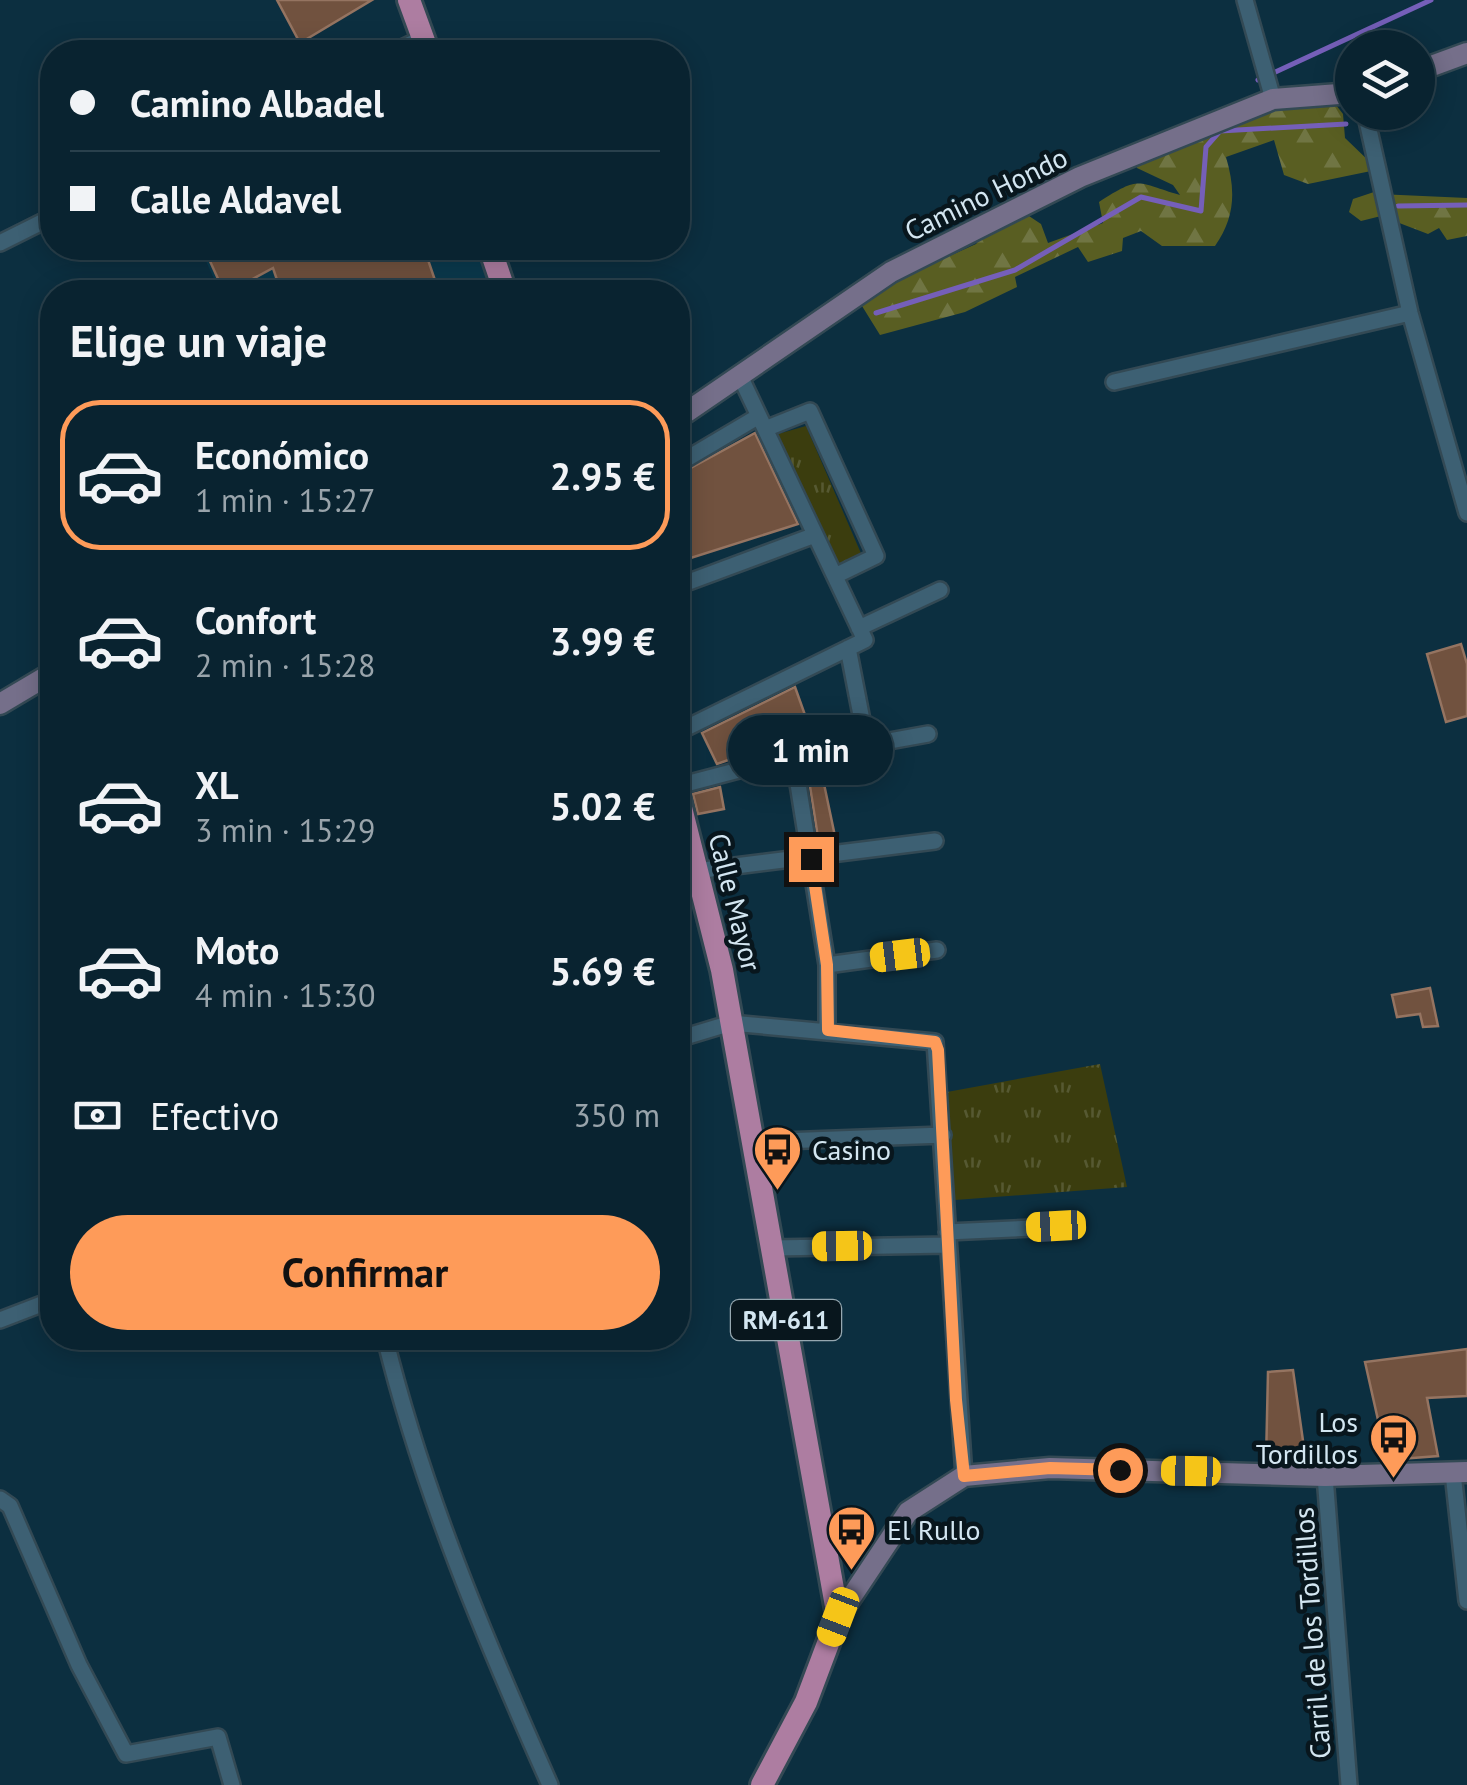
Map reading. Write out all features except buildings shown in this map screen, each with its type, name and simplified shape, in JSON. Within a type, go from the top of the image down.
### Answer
[{"type":"main road","points":[[408,0],[423,40]]},
{"type":"main road","points":[[1435,65],[1467,53]]},
{"type":"main road","name":"Camino Hondo","points":[[690,410],[891,272],[1080,177],[1269,84],[1335,91]]},
{"type":"main road","points":[[0,704],[40,680]]},
{"type":"main road","name":"Calle Mayor","points":[[690,850],[732,1023]]},
{"type":"main road","name":"RM-611","points":[[732,1023],[830,1553],[838,1617],[806,1702],[762,1785]]},
{"type":"main road","points":[[838,1617],[908,1512],[964,1476],[1050,1468],[1325,1476],[1460,1472]]},
{"type":"street","points":[[1245,0],[1269,84]]},
{"type":"street","points":[[1369,130],[1410,313],[1467,513]]},
{"type":"street","points":[[0,243],[40,223]]},
{"type":"street","points":[[1114,382],[1410,313]]},
{"type":"street","points":[[690,726],[865,640],[740,376]]},
{"type":"street","points":[[690,458],[762,422],[810,411],[876,556],[835,576]]},
{"type":"street","points":[[690,581],[815,534]]},
{"type":"street","points":[[860,628],[940,590]]},
{"type":"street","points":[[848,648],[867,746]]},
{"type":"street","points":[[690,783],[928,734]]},
{"type":"street","points":[[794,759],[827,965],[828,1030]]},
{"type":"street","points":[[695,872],[935,841]]},
{"type":"street","points":[[827,965],[937,950]]},
{"type":"street","points":[[690,1035],[732,1023],[935,1042],[964,1476]]},
{"type":"street","points":[[752,1142],[943,1135]]},
{"type":"street","points":[[772,1248],[948,1238],[1056,1226]]},
{"type":"street","points":[[0,1320],[40,1305]]},
{"type":"street","points":[[389,1350],[404,1417],[446,1542],[550,1785]]},
{"type":"street","points":[[1460,1472],[1467,1601]]},
{"type":"street","name":"Carril de los Tordillos","points":[[1325,1476],[1349,1785]]},
{"type":"street","points":[[0,1498],[18,1522],[79,1665],[126,1754],[218,1737],[232,1785]]},
{"type":"shaded area","points":[[205,260],[494,260],[501,280],[215,280]]},
{"type":"green space","points":[[1318,101],[1335,105],[1335,130],[1344,130],[1345,138],[1372,164],[1378,194],[1467,198],[1467,236],[1447,240],[1439,228],[1428,234],[1381,216],[1361,221],[1349,212],[1353,199],[1374,192],[1371,171],[1308,184],[1284,175],[1274,140],[1226,157],[1232,203],[1227,225],[1215,246],[1162,246],[1141,231],[1123,238],[1122,251],[1088,262],[1078,247],[1015,277],[1017,287],[965,312],[880,335],[862,306],[883,286],[976,244],[987,230],[1023,212],[1041,224],[1048,243],[1103,223],[1099,202],[1132,184],[1180,195],[1173,185],[1137,168],[1134,159],[1276,104]]},
{"type":"green space","points":[[806,426],[863,558],[838,568],[778,434]]},
{"type":"green space","points":[[1100,1064],[1127,1187],[955,1200],[947,1092]]},
{"type":"waterway","points":[[1258,80],[1431,0]]},
{"type":"waterway","points":[[876,313],[1015,270],[1141,197],[1201,211],[1206,147],[1220,131],[1335,125]]},
{"type":"waterway","points":[[1398,206],[1467,205]]},
{"type":"place","name":"Casino","points":[[777,1192]]},
{"type":"place","name":"Los Tordillos","points":[[1393,1480]]},
{"type":"place","name":"El Rullo","points":[[852,1572]]},
{"type":"route","points":[[811,859],[827,965],[828,1030],[935,1042],[938,1050],[956,1400],[964,1476],[1050,1468],[1120,1470]]}]
